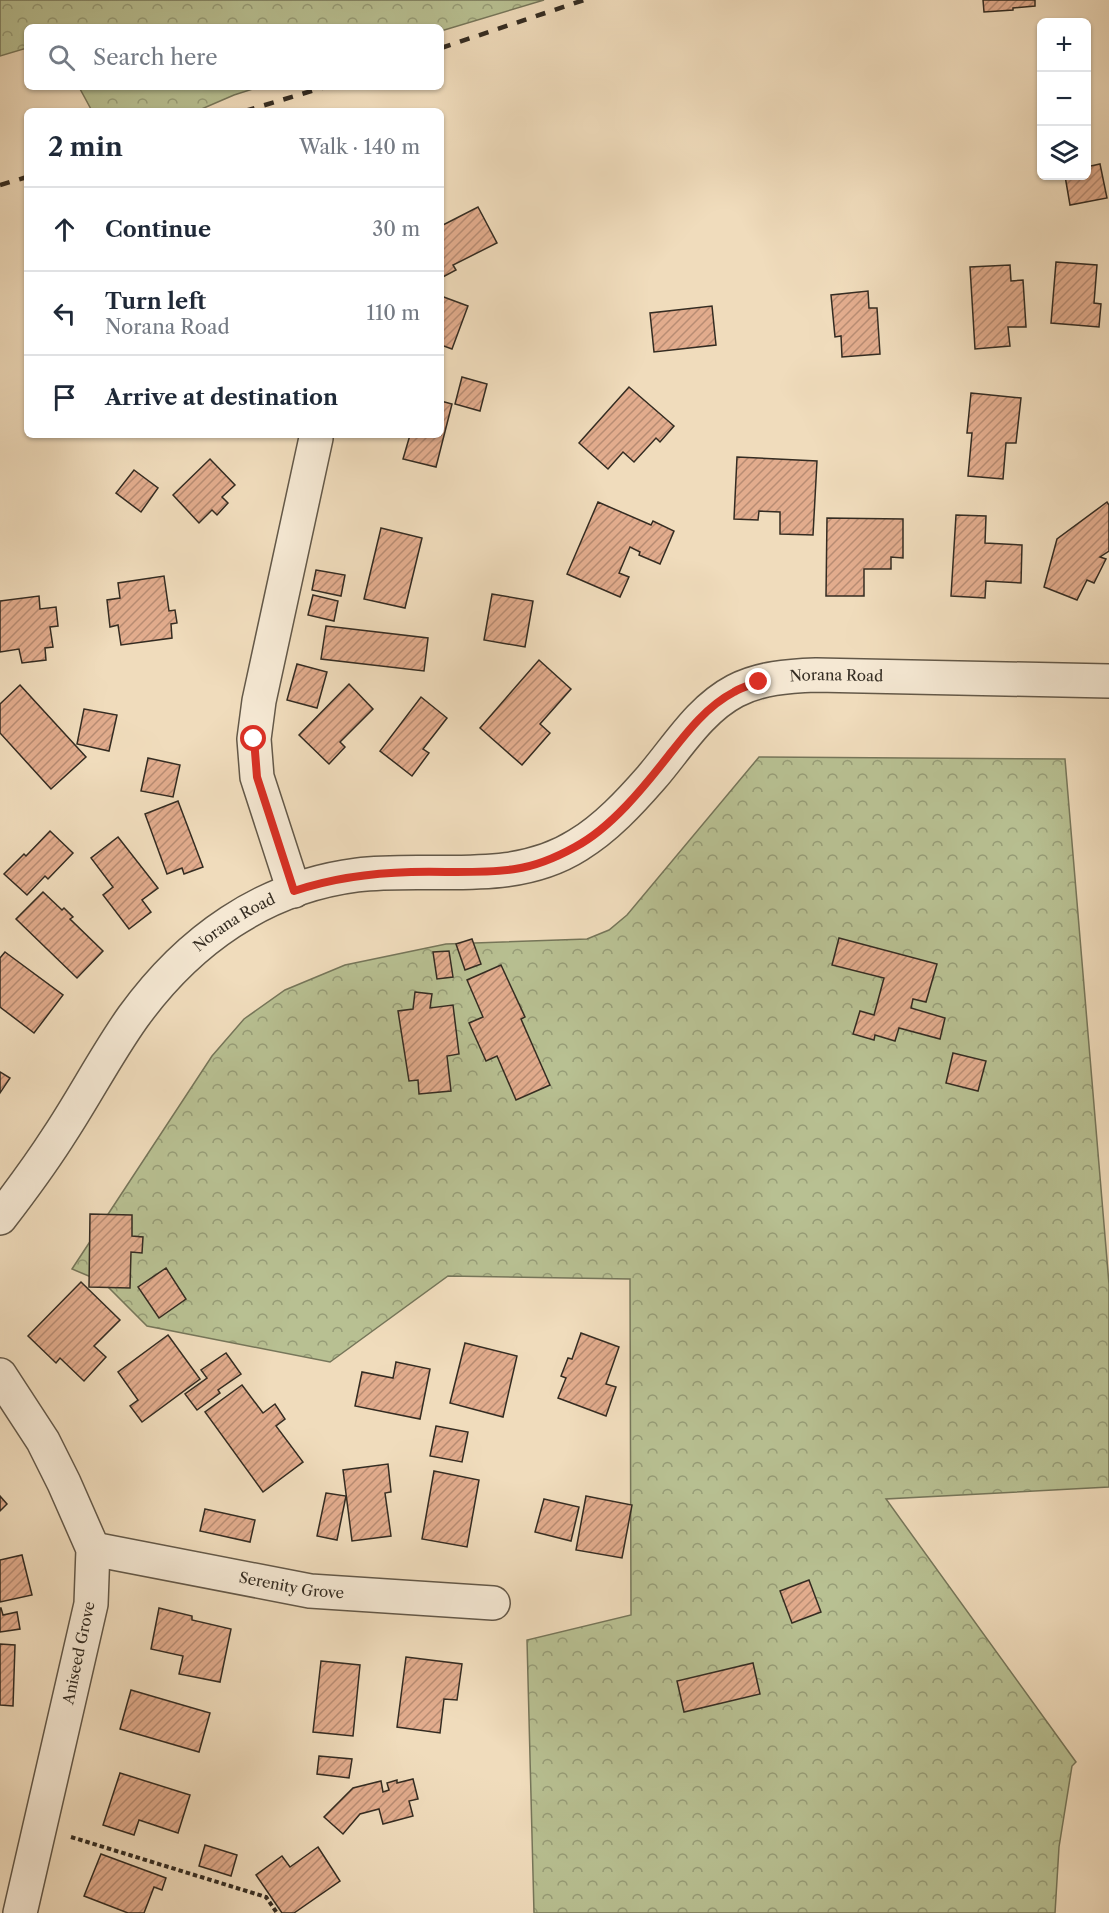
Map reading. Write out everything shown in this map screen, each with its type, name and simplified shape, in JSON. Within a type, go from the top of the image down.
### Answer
[{"type":"street","points":[[294,891],[257,777],[254,739],[316,438]]},
{"type":"street","name":"Norana Road","points":[[0,1218],[58,1138],[133,1017],[164,979],[197,945],[232,920],[261,904],[321,882],[358,875],[480,872],[517,869],[547,860],[578,846],[605,825],[651,778],[691,727],[734,692],[759,682],[783,677],[816,675],[1109,681]]},
{"type":"street","name":"Aniseed Grove","points":[[0,1375],[43,1441],[93,1549],[90,1604],[20,1913]]},
{"type":"street","name":"Serenity Grove","points":[[93,1549],[309,1591],[493,1603]]},
{"type":"path","points":[[40,1827],[266,1897],[278,1913]]},
{"type":"green space","points":[[0,0],[544,0],[444,30],[444,24],[24,24],[24,49],[0,56]]},
{"type":"green space","points":[[81,90],[250,90],[204,108],[90,108]]},
{"type":"green space","points":[[759,757],[1065,759],[1109,1284],[1109,1487],[886,1499],[1076,1762],[1072,1766],[1059,1847],[1055,1913],[534,1913],[527,1640],[631,1615],[630,1279],[448,1276],[330,1362],[147,1326],[103,1282],[72,1269],[212,1056],[244,1019],[285,990],[345,965],[446,944],[587,939],[609,930],[627,915]]},
{"type":"building","points":[[983,0],[1035,0],[1035,6],[984,12]]},
{"type":"building","points":[[1100,164],[1107,198],[1070,205],[1066,180],[1091,180],[1091,166]]},
{"type":"building","points":[[478,207],[497,243],[453,265],[456,270],[444,276],[444,224]]},
{"type":"building","points":[[1056,262],[1097,265],[1094,303],[1101,304],[1099,327],[1051,323]]},
{"type":"building","points":[[1010,265],[1011,281],[1023,280],[1026,327],[1008,327],[1010,346],[975,349],[970,267]]},
{"type":"building","points":[[868,291],[869,308],[877,308],[880,354],[842,357],[841,336],[835,337],[831,295]]},
{"type":"building","points":[[444,297],[468,306],[452,349],[444,346]]},
{"type":"building","points":[[712,306],[716,345],[654,352],[650,313]]},
{"type":"building","points":[[462,377],[487,384],[480,411],[455,404]]},
{"type":"building","points":[[629,387],[674,426],[660,442],[656,438],[634,462],[623,452],[608,469],[579,443]]},
{"type":"building","points":[[971,393],[1021,398],[1016,443],[1006,443],[1003,479],[968,476],[972,433],[967,433]]},
{"type":"building","points":[[444,402],[452,404],[444,436]]},
{"type":"building","points":[[409,438],[443,438],[436,467],[403,459]]},
{"type":"building","points":[[737,457],[817,461],[813,535],[780,534],[780,512],[759,511],[758,520],[734,519]]},
{"type":"building","points":[[210,459],[235,485],[222,497],[228,503],[217,515],[212,510],[199,523],[173,495]]},
{"type":"building","points":[[134,470],[158,488],[141,512],[116,493]]},
{"type":"building","points":[[598,502],[651,525],[653,521],[674,531],[660,564],[639,555],[640,552],[630,547],[619,573],[629,577],[620,597],[567,574]]},
{"type":"building","points":[[1107,502],[1109,505],[1109,551],[1100,557],[1106,559],[1094,583],[1087,580],[1077,600],[1044,587],[1057,539]]},
{"type":"building","points":[[956,515],[986,516],[985,543],[1022,545],[1021,583],[986,581],[985,598],[951,596]]},
{"type":"building","points":[[827,518],[903,519],[903,558],[891,557],[891,569],[864,569],[864,596],[826,596]]},
{"type":"building","points":[[381,528],[422,538],[405,608],[364,599]]},
{"type":"building","points":[[316,570],[345,575],[341,596],[312,590]]},
{"type":"building","points":[[164,576],[169,611],[175,610],[177,623],[171,624],[172,638],[121,645],[118,625],[110,627],[107,600],[120,598],[118,583]]},
{"type":"building","points":[[492,594],[533,601],[525,647],[484,640]]},
{"type":"building","points":[[313,595],[338,601],[334,621],[308,615]]},
{"type":"building","points":[[39,596],[40,609],[56,607],[58,626],[50,627],[53,647],[45,648],[46,660],[22,663],[19,649],[0,652],[0,601]]},
{"type":"building","points":[[326,626],[428,638],[424,671],[321,659]]},
{"type":"building","points":[[539,660],[571,689],[540,724],[550,733],[522,765],[480,728]]},
{"type":"building","points":[[297,664],[327,672],[317,708],[287,700]]},
{"type":"building","points":[[349,684],[373,709],[340,742],[345,747],[329,764],[299,735]]},
{"type":"building","points":[[20,685],[86,757],[51,789],[0,733],[0,704]]},
{"type":"building","points":[[421,697],[447,718],[423,749],[429,753],[412,776],[380,751]]},
{"type":"building","points":[[84,709],[117,715],[109,751],[77,744]]},
{"type":"building","points":[[148,758],[180,765],[173,797],[141,791]]},
{"type":"building","points":[[178,801],[203,867],[184,874],[182,868],[167,874],[145,814]]},
{"type":"building","points":[[50,831],[73,853],[48,879],[45,876],[27,895],[4,874],[24,854],[26,856]]},
{"type":"building","points":[[118,837],[158,888],[142,900],[151,912],[129,929],[103,895],[113,887],[91,858]]},
{"type":"building","points":[[43,892],[62,910],[64,908],[73,917],[70,919],[103,951],[77,978],[16,919]]},
{"type":"building","points":[[839,938],[937,964],[926,1002],[913,999],[911,1008],[945,1018],[940,1039],[899,1028],[895,1041],[875,1035],[874,1040],[853,1034],[860,1011],[874,1015],[884,978],[832,965]]},
{"type":"building","points":[[472,939],[481,964],[465,970],[456,944]]},
{"type":"building","points":[[449,951],[453,977],[437,979],[433,952]]},
{"type":"building","points":[[5,952],[63,995],[34,1033],[0,1007],[0,958]]},
{"type":"building","points":[[501,965],[525,1017],[521,1019],[550,1085],[516,1100],[497,1056],[486,1061],[469,1023],[483,1017],[467,980]]},
{"type":"building","points":[[415,992],[432,994],[430,1008],[453,1005],[459,1054],[447,1056],[451,1091],[419,1094],[418,1080],[409,1081],[398,1011],[413,1009]]},
{"type":"building","points":[[953,1053],[986,1061],[978,1091],[946,1083]]},
{"type":"building","points":[[0,1072],[10,1078],[0,1093]]},
{"type":"building","points":[[90,1214],[132,1215],[132,1236],[143,1237],[142,1253],[131,1252],[130,1288],[89,1287]]},
{"type":"building","points":[[166,1268],[186,1299],[159,1318],[138,1287]]},
{"type":"building","points":[[81,1282],[120,1320],[94,1346],[106,1357],[84,1381],[60,1358],[56,1363],[28,1336]]},
{"type":"building","points":[[581,1333],[619,1347],[606,1384],[616,1387],[606,1416],[558,1398],[566,1378],[561,1376],[568,1358],[572,1359]]},
{"type":"building","points":[[168,1335],[200,1379],[142,1422],[130,1406],[138,1400],[118,1372]]},
{"type":"building","points":[[465,1343],[517,1356],[503,1417],[450,1403]]},
{"type":"building","points":[[226,1353],[241,1374],[218,1390],[220,1393],[197,1410],[185,1394],[207,1378],[201,1370]]},
{"type":"building","points":[[396,1362],[430,1369],[420,1419],[355,1406],[362,1372],[393,1378]]},
{"type":"building","points":[[242,1385],[263,1413],[275,1404],[285,1419],[276,1426],[303,1462],[263,1492],[205,1412]]},
{"type":"building","points":[[436,1426],[468,1432],[462,1462],[430,1456]]},
{"type":"building","points":[[388,1464],[391,1492],[385,1493],[391,1536],[352,1541],[343,1470]]},
{"type":"building","points":[[434,1471],[479,1480],[467,1547],[422,1539]]},
{"type":"building","points":[[326,1493],[346,1496],[337,1540],[317,1536]]},
{"type":"building","points":[[0,1496],[7,1504],[0,1511]]},
{"type":"building","points":[[586,1496],[632,1505],[622,1558],[576,1550]]},
{"type":"building","points":[[544,1499],[579,1507],[571,1541],[535,1532]]},
{"type":"building","points":[[205,1509],[255,1520],[250,1542],[200,1531]]},
{"type":"building","points":[[22,1555],[32,1595],[0,1602],[0,1560]]},
{"type":"building","points":[[809,1580],[821,1612],[792,1623],[780,1591]]},
{"type":"building","points":[[0,1608],[3,1615],[17,1612],[20,1629],[0,1632]]},
{"type":"building","points":[[159,1608],[192,1616],[192,1620],[231,1629],[220,1682],[179,1674],[183,1656],[151,1649]]},
{"type":"building","points":[[0,1644],[15,1645],[13,1706],[0,1705]]},
{"type":"building","points":[[406,1657],[462,1664],[457,1700],[444,1699],[440,1733],[397,1727]]},
{"type":"building","points":[[321,1661],[360,1665],[353,1736],[313,1732]]},
{"type":"building","points":[[753,1663],[760,1694],[684,1712],[677,1681]]},
{"type":"building","points":[[131,1690],[210,1713],[199,1752],[120,1729]]},
{"type":"building","points":[[319,1756],[352,1759],[349,1778],[317,1774]]},
{"type":"building","points":[[120,1773],[190,1795],[178,1833],[139,1820],[134,1835],[103,1825]]},
{"type":"building","points":[[413,1779],[418,1799],[409,1801],[413,1816],[383,1824],[379,1809],[360,1814],[343,1834],[324,1817],[353,1788],[381,1781],[383,1792],[389,1790],[387,1783]]},
{"type":"building","points":[[205,1845],[237,1855],[231,1876],[199,1866]]},
{"type":"building","points":[[318,1847],[340,1881],[294,1913],[282,1913],[256,1875],[282,1856],[290,1867]]},
{"type":"building","points":[[101,1854],[166,1878],[162,1890],[154,1887],[144,1913],[128,1913],[84,1896]]},
{"type":"railway","points":[[444,47],[584,0]]},
{"type":"railway","points":[[255,108],[315,90]]},
{"type":"railway","points":[[0,185],[24,178]]},
{"type":"route","points":[[254,739],[257,777],[294,891],[321,882],[358,875],[517,869],[547,860],[578,846],[627,804],[651,778],[691,727],[713,707],[734,692],[759,682]]}]
